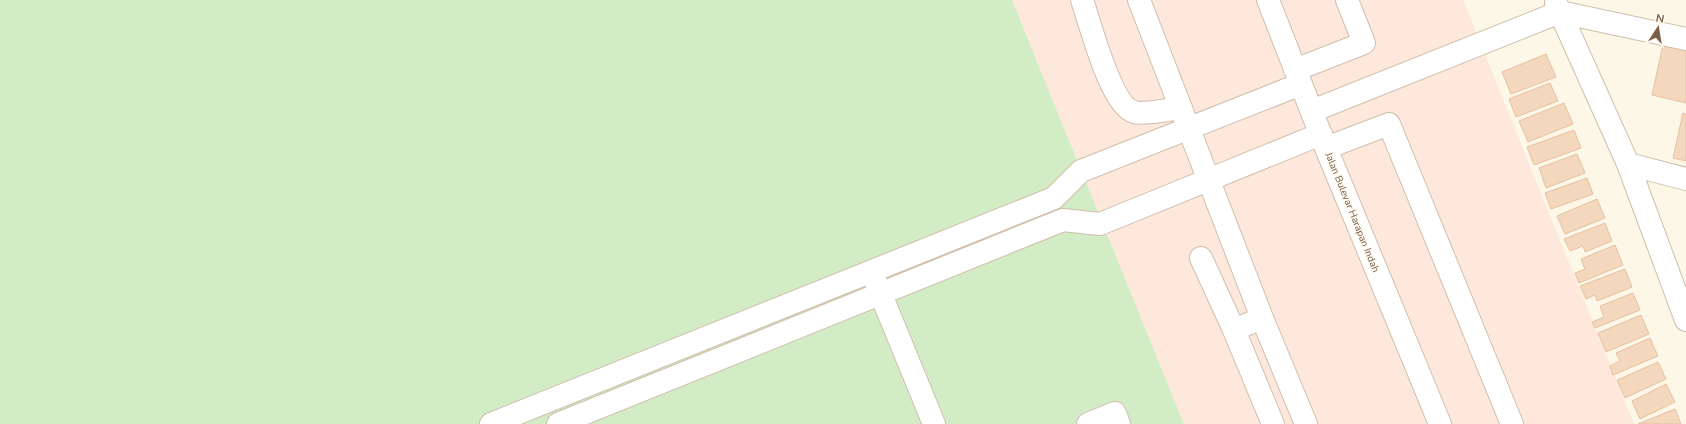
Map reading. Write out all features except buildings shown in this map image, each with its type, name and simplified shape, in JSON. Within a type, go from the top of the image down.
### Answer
[{"type":"street","points":[[1082,0],[1109,79],[1116,95],[1128,110],[1136,113],[1180,108]]},
{"type":"street","points":[[1139,0],[1262,318],[1306,424]]},
{"type":"street","name":"Jalan Bulevar Harapan Indah","points":[[1268,0],[1440,424]]},
{"type":"street","points":[[491,424],[1054,198],[1081,171],[1188,129],[1298,77],[1364,43],[1347,0]]},
{"type":"street","points":[[1558,6],[1628,164],[1686,320]]},
{"type":"street","points":[[1312,110],[1558,6],[1686,39]]},
{"type":"street","points":[[558,424],[1063,220],[1100,224],[1208,180],[1324,141],[1389,124],[1512,424]]},
{"type":"street","points":[[1628,164],[1686,179]]},
{"type":"street","points":[[1054,198],[1063,220]]},
{"type":"street","points":[[1201,258],[1234,330],[1272,424]]},
{"type":"street","points":[[871,272],[934,424]]},
{"type":"street","points":[[1234,330],[1262,318]]},
{"type":"street","points":[[1088,424],[1115,413],[1119,424]]},
{"type":"shaded area","points":[[1012,0],[1463,0],[1634,424],[1184,424]]},
{"type":"green space","points":[[0,0],[1012,0],[1184,424],[0,424]]}]
